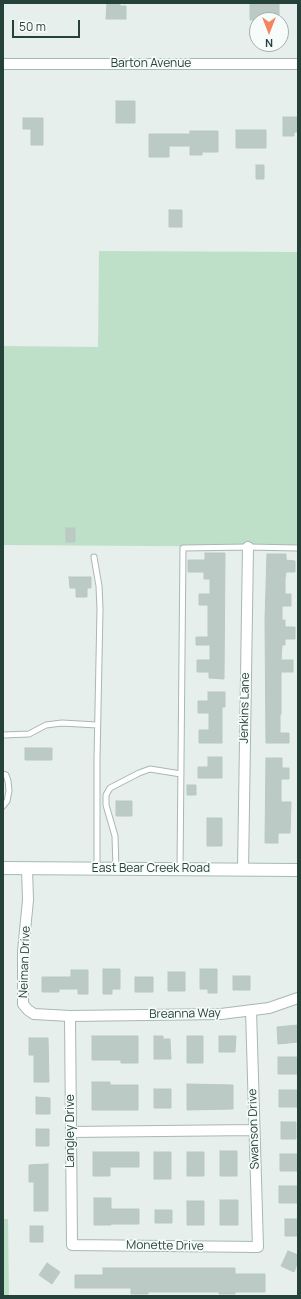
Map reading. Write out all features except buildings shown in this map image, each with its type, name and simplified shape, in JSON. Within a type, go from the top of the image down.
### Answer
[{"type":"main road","name":"East Bear Creek Road","points":[[3,868],[298,870]]},
{"type":"street","name":"Barton Avenue","points":[[3,64],[298,64]]},
{"type":"street","name":"Jenkins Lane","points":[[243,870],[248,547]]},
{"type":"street","name":"Neiman Drive","points":[[27,868],[28,900],[23,951],[23,1004],[34,1014],[70,1016]]},
{"type":"street","name":"Breanna Way","points":[[70,1016],[222,1014],[269,1008],[298,998]]},
{"type":"street","name":"Swanson Drive","points":[[251,1010],[258,1247]]},
{"type":"street","name":"Langley Drive","points":[[70,1016],[72,1245]]},
{"type":"street","points":[[71,1132],[254,1130]]},
{"type":"street","name":"Monette Drive","points":[[72,1245],[258,1247]]},
{"type":"lane","points":[[180,869],[183,548],[298,548]]},
{"type":"lane","points":[[94,557],[99,586],[100,609],[97,725],[96,869]]},
{"type":"lane","points":[[3,735],[29,734],[46,725],[62,723],[97,725]]},
{"type":"lane","points":[[116,869],[115,836],[106,805],[106,796],[110,788],[150,769],[181,774]]},
{"type":"lane","points":[[3,774],[6,775],[9,791],[7,801],[3,806]]},
{"type":"green space","points":[[99,251],[298,252],[298,547],[3,545],[3,346],[98,347]]},
{"type":"green space","points":[[3,1219],[8,1219],[9,1296],[3,1296]]}]
